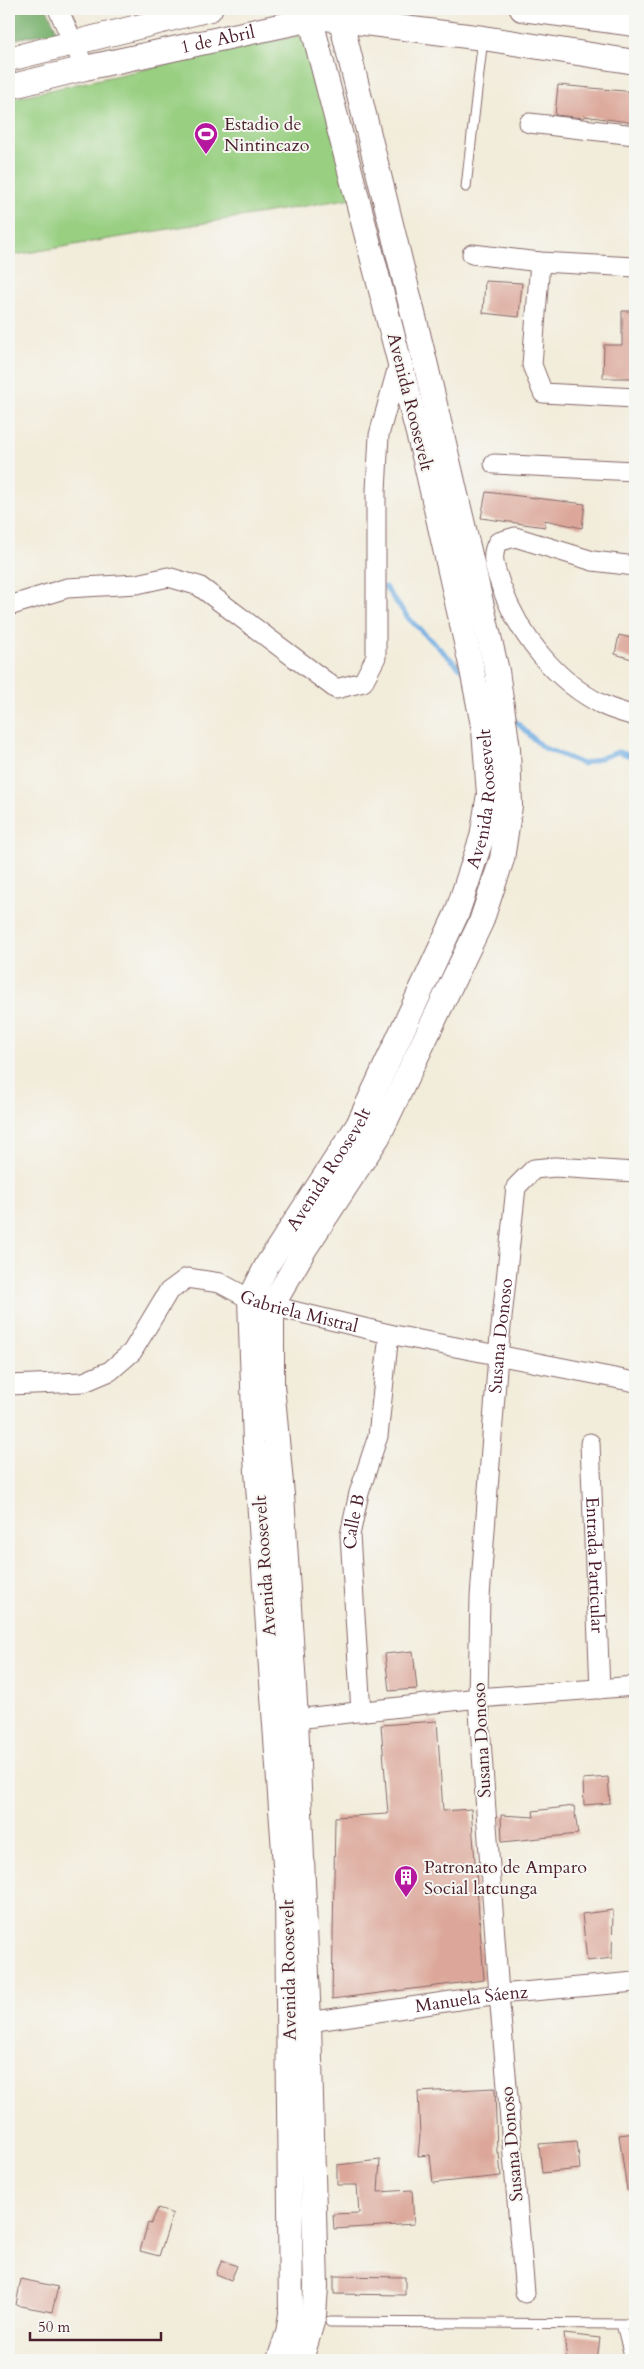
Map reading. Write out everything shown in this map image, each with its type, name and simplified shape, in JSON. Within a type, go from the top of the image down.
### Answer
[{"type":"street","points":[[58,9],[85,68]]},
{"type":"street","name":"1 de Abril","points":[[9,59],[210,9]]},
{"type":"street","points":[[522,9],[635,24]]},
{"type":"street","name":"1 de Abril","points":[[9,87],[310,14],[339,14],[635,62]]},
{"type":"street","name":"Avenida Roosevelt","points":[[301,2360],[314,2315],[316,2287],[309,2022],[296,1719],[282,1495],[272,1385],[261,1303],[304,1250],[378,1137],[480,922],[502,859],[510,806],[508,750],[497,671],[420,390],[400,358],[310,14]]},
{"type":"street","name":"Avenida Roosevelt","points":[[279,2360],[288,2333],[291,2314],[287,1893],[254,1426],[261,1303],[267,1265],[358,1125],[458,913],[482,837],[489,794],[484,730],[420,390],[339,14]]},
{"type":"street","points":[[529,123],[635,135]]},
{"type":"street","points":[[472,254],[540,262],[635,267]]},
{"type":"street","points":[[540,262],[532,365],[544,392],[635,398]]},
{"type":"street","points":[[9,606],[67,588],[137,584],[168,578],[199,586],[336,689],[363,682],[376,657],[376,491],[379,436],[400,358]]},
{"type":"street","points":[[494,464],[635,471]]},
{"type":"street","points":[[635,566],[593,560],[515,537],[498,542],[493,553],[503,592],[526,636],[537,651],[550,665],[580,690],[603,706],[635,716]]},
{"type":"street","name":"Susana Donoso","points":[[525,2293],[499,1994],[478,1698],[480,1596],[498,1355],[516,1187],[534,1169],[555,1167],[635,1172]]},
{"type":"street","name":"Gabriela Mistral","points":[[9,1385],[84,1382],[110,1371],[132,1352],[168,1292],[187,1278],[220,1283],[261,1303],[390,1334],[635,1382]]},
{"type":"street","name":"Calle B","points":[[361,1712],[350,1535],[359,1493],[378,1436],[390,1334]]},
{"type":"street","name":"Entrada Particular","points":[[590,1442],[600,1689]]},
{"type":"street","points":[[296,1719],[478,1698],[635,1686]]},
{"type":"street","name":"Manuela Sáenz","points":[[309,2022],[499,1994],[635,1982]]},
{"type":"lane","points":[[466,188],[483,38]]},
{"type":"lane","points":[[330,2322],[635,2324]]},
{"type":"lane","points":[[621,2324],[630,2360]]},
{"type":"green space","points":[[9,9],[47,9],[57,31],[9,40]]},
{"type":"green space","name":"Estadio de Nintincazo","points":[[315,32],[358,197],[9,256],[9,99]]},
{"type":"building","points":[[558,85],[635,92],[635,123],[584,116],[584,118],[555,115]]},
{"type":"building","points":[[485,281],[522,283],[519,317],[483,313]]},
{"type":"building","points":[[622,311],[635,311],[635,378],[603,378],[604,345],[622,345]]},
{"type":"building","points":[[486,492],[585,504],[582,528],[545,520],[545,527],[481,518]]},
{"type":"building","points":[[619,635],[635,639],[635,660],[615,654]]},
{"type":"building","points":[[413,1651],[417,1689],[389,1691],[385,1654]]},
{"type":"building","name":"Patronato de Amparo Social latcunga","points":[[437,1721],[443,1811],[471,1809],[484,1980],[332,1999],[335,1817],[388,1814],[381,1725]]},
{"type":"building","points":[[608,1777],[610,1803],[584,1805],[583,1779]]},
{"type":"building","points":[[574,1806],[578,1834],[502,1842],[501,1815],[534,1817],[533,1811]]},
{"type":"building","points":[[613,1910],[612,1958],[587,1961],[582,1914]]},
{"type":"building","points":[[495,2088],[497,2153],[499,2153],[501,2176],[433,2183],[430,2155],[418,2156],[420,2135],[418,2092]]},
{"type":"building","points":[[635,2133],[635,2190],[627,2190],[619,2135]]},
{"type":"building","points":[[577,2141],[580,2169],[542,2173],[539,2144]]},
{"type":"building","points":[[380,2160],[378,2192],[412,2190],[414,2224],[334,2229],[333,2214],[359,2213],[357,2185],[337,2185],[337,2165]]},
{"type":"building","points":[[158,2208],[173,2214],[159,2256],[140,2251],[148,2223],[151,2224]]},
{"type":"building","points":[[222,2260],[237,2266],[231,2280],[216,2274]]},
{"type":"building","points":[[334,2276],[405,2277],[405,2295],[334,2294]]},
{"type":"building","points":[[21,2279],[58,2287],[52,2312],[16,2305]]},
{"type":"building","points":[[564,2334],[600,2338],[597,2360],[567,2360]]},
{"type":"waterway","points":[[385,587],[409,619],[463,671]]},
{"type":"waterway","points":[[512,718],[542,747],[583,764],[618,752],[635,757]]},
{"type":"place","name":"Estadio de Nintincazo","points":[[206,155]]},
{"type":"place","name":"Patronato de Amparo Social latcunga","points":[[406,1898]]}]
